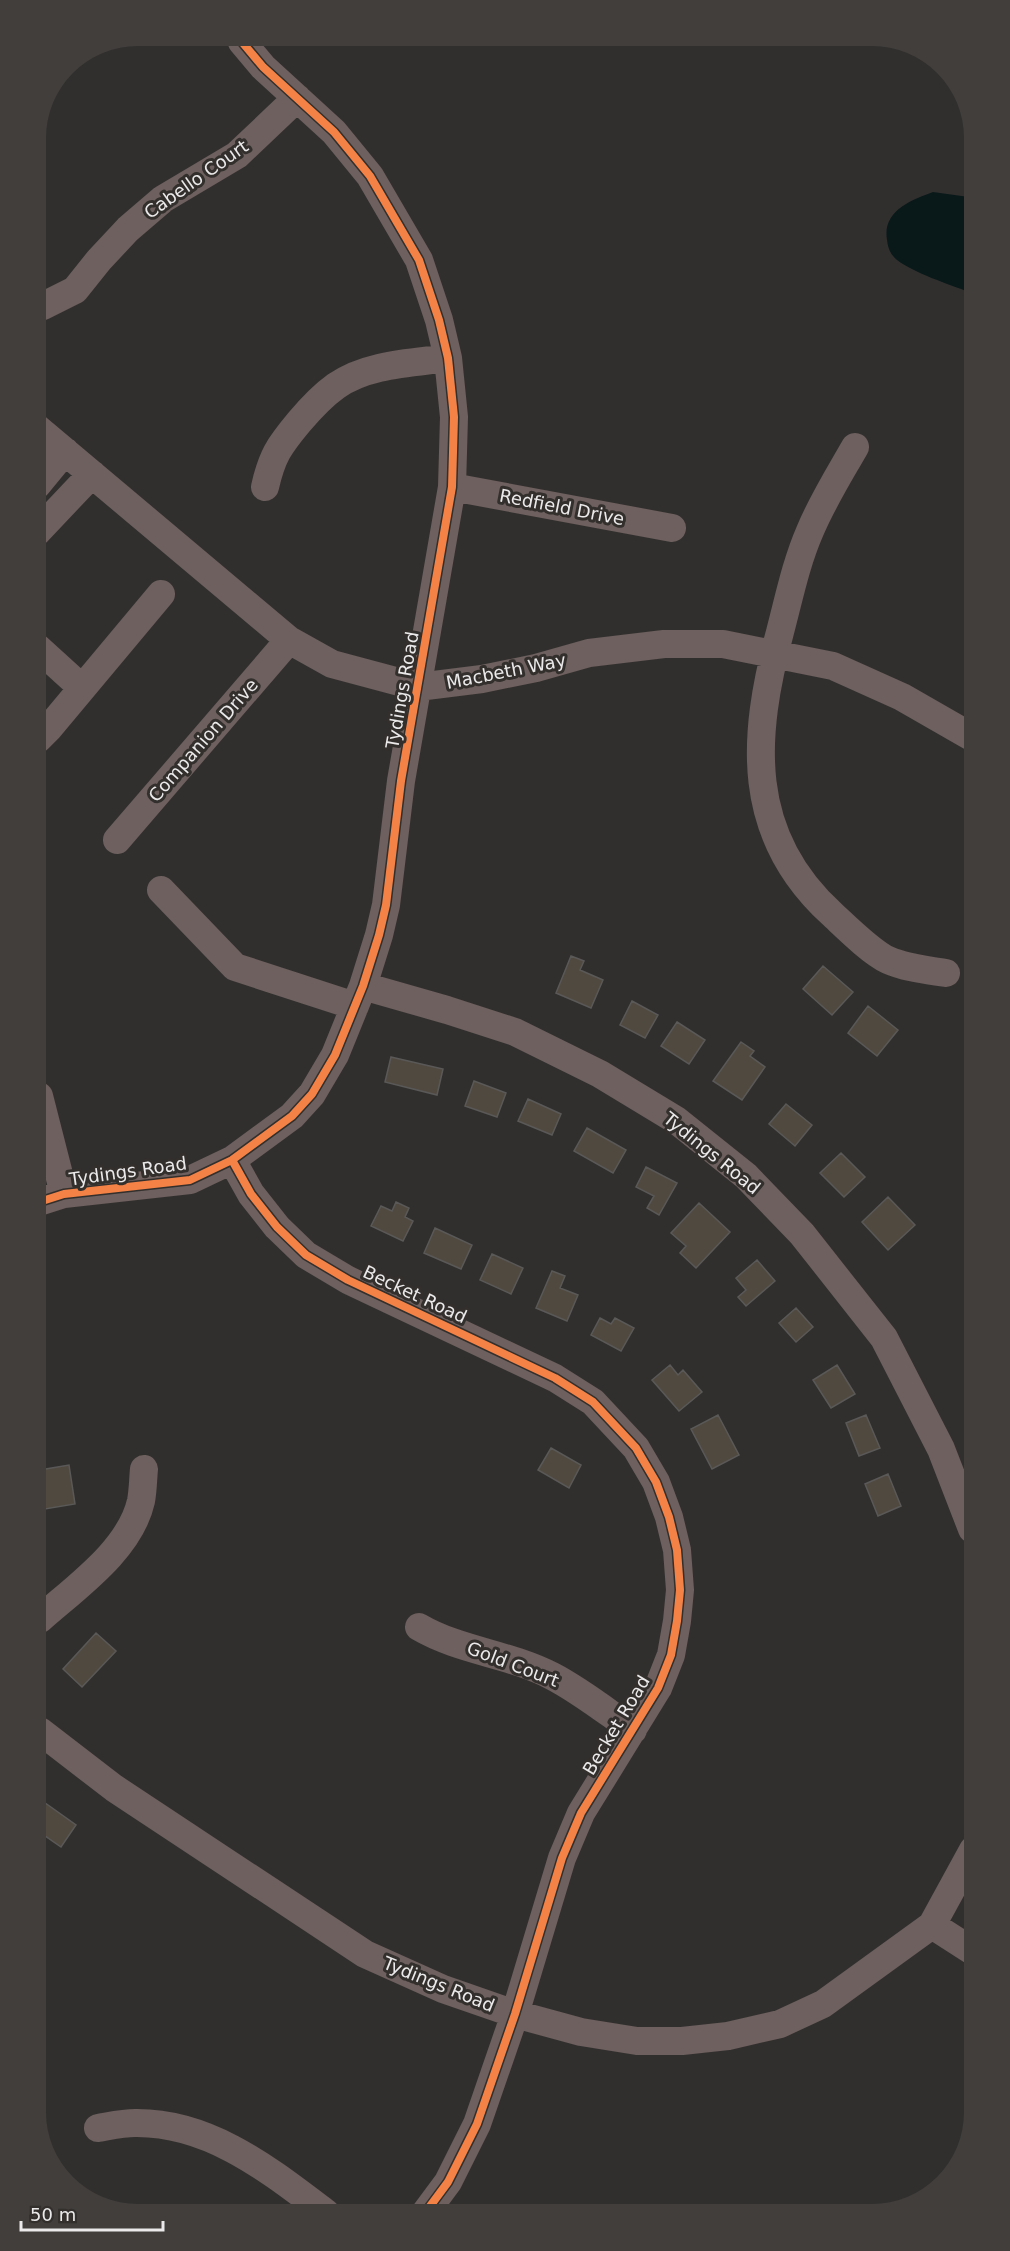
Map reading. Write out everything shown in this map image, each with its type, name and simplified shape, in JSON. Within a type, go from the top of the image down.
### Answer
[{"type":"street","name":"Tydings Road","points":[[52,1198],[190,1180],[232,1160],[292,1116],[312,1094],[335,1055],[359,996],[379,935],[386,904],[401,781],[452,487],[454,417],[448,358],[439,320],[419,260],[370,176],[334,132],[263,67],[245,46]]},
{"type":"street","name":"Cabello Court","points":[[47,304],[75,290],[114,244],[154,206],[237,155],[297,98]]},
{"type":"street","points":[[265,487],[271,461],[282,442],[313,406],[338,385],[374,370],[448,358]]},
{"type":"street","name":"Macbeth Way","points":[[47,437],[289,640],[332,664],[418,687],[493,677],[589,653],[664,644],[723,645],[833,666],[902,697],[964,733]]},
{"type":"street","points":[[855,447],[828,492],[809,533],[794,578],[774,653],[763,715],[760,748],[761,775],[769,816],[777,838],[793,870],[818,902],[850,931],[887,959],[946,974]]},
{"type":"street","points":[[47,472],[64,452]]},
{"type":"street","points":[[47,522],[92,474]]},
{"type":"street","name":"Redfield Drive","points":[[452,487],[672,528]]},
{"type":"street","points":[[47,731],[161,594]]},
{"type":"street","name":"Companion Drive","points":[[117,840],[289,640]]},
{"type":"street","points":[[47,656],[82,688]]},
{"type":"street","points":[[161,890],[235,967],[359,996]]},
{"type":"street","name":"Tydings Road","points":[[359,996],[447,1010],[515,1032],[600,1074],[676,1120],[746,1176],[802,1234],[884,1338],[941,1449],[964,1508]]},
{"type":"street","points":[[46,1155],[52,1198]]},
{"type":"street","name":"Becket Road","points":[[232,1160],[251,1194],[277,1227],[306,1255],[348,1280],[555,1378],[592,1401],[636,1448],[656,1482],[669,1517],[677,1550],[680,1590],[671,1655],[658,1688],[581,1813],[562,1858],[515,2014],[477,2124],[448,2182],[432,2204]]},
{"type":"street","points":[[46,1613],[118,1549],[141,1502],[144,1468]]},
{"type":"street","name":"Gold Court","points":[[418,1627],[435,1636],[552,1676],[633,1730]]},
{"type":"street","name":"Tydings Road","points":[[46,1736],[114,1788],[365,1954],[443,1989],[515,2014],[581,2032],[637,2041],[682,2041],[728,2036],[780,2024],[823,2004],[932,1924],[964,1866]]},
{"type":"street","points":[[932,1924],[964,1945]]},
{"type":"street","points":[[98,2128],[133,2123],[165,2125],[201,2133],[274,2174],[314,2204]]},
{"type":"shaded area","points":[[933,192],[964,196],[964,290],[912,269],[897,260],[889,248],[887,230],[889,221],[900,208]]},
{"type":"building","points":[[571,956],[584,961],[580,970],[603,980],[591,1008],[556,993]]},
{"type":"building","points":[[823,966],[853,992],[832,1015],[803,989]]},
{"type":"building","points":[[632,1001],[658,1015],[645,1038],[620,1025]]},
{"type":"building","points":[[868,1006],[898,1030],[877,1056],[848,1033]]},
{"type":"building","points":[[677,1022],[705,1040],[689,1064],[661,1046]]},
{"type":"building","points":[[741,1042],[754,1051],[750,1056],[765,1067],[742,1100],[713,1081]]},
{"type":"building","points":[[391,1057],[443,1069],[437,1095],[385,1082]]},
{"type":"building","points":[[474,1081],[506,1093],[497,1117],[465,1106]]},
{"type":"building","points":[[528,1099],[561,1114],[552,1135],[518,1121]]},
{"type":"building","points":[[786,1104],[812,1125],[795,1146],[769,1124]]},
{"type":"building","points":[[587,1128],[626,1150],[613,1173],[574,1151]]},
{"type":"building","points":[[841,1153],[865,1177],[844,1197],[820,1173]]},
{"type":"building","points":[[646,1167],[677,1183],[659,1215],[647,1208],[654,1196],[636,1187]]},
{"type":"building","points":[[888,1197],[915,1225],[888,1250],[862,1222]]},
{"type":"building","points":[[396,1202],[409,1208],[405,1217],[413,1221],[403,1241],[371,1226],[381,1206],[392,1211]]},
{"type":"building","points":[[699,1203],[730,1232],[696,1268],[680,1253],[686,1246],[671,1233]]},
{"type":"building","points":[[435,1228],[472,1245],[461,1269],[424,1253]]},
{"type":"building","points":[[492,1254],[523,1268],[511,1294],[480,1280]]},
{"type":"building","points":[[757,1260],[775,1281],[746,1306],[738,1297],[746,1290],[736,1278]]},
{"type":"building","points":[[552,1271],[565,1276],[560,1288],[578,1295],[567,1321],[536,1308]]},
{"type":"building","points":[[796,1308],[813,1327],[796,1342],[779,1323]]},
{"type":"building","points":[[600,1318],[611,1324],[615,1318],[634,1328],[621,1351],[591,1335]]},
{"type":"building","points":[[670,1365],[678,1375],[683,1370],[702,1392],[679,1411],[652,1380]]},
{"type":"building","points":[[837,1365],[855,1394],[831,1408],[813,1380]]},
{"type":"building","points":[[718,1415],[739,1455],[712,1469],[691,1429]]},
{"type":"building","points":[[866,1415],[880,1448],[859,1456],[846,1423]]},
{"type":"building","points":[[551,1448],[581,1465],[569,1488],[538,1470]]},
{"type":"building","points":[[69,1465],[75,1504],[46,1509],[46,1469]]},
{"type":"building","points":[[888,1474],[901,1506],[878,1516],[865,1484]]},
{"type":"building","points":[[96,1633],[116,1651],[82,1687],[63,1669]]},
{"type":"building","points":[[46,1804],[76,1825],[61,1847],[46,1837]]},
{"type":"cycle path","points":[[46,1200],[64,1194],[190,1180],[232,1160],[292,1116],[312,1094],[335,1055],[363,986],[386,905],[401,781],[452,487],[454,417],[448,358],[439,320],[419,260],[370,176],[334,132],[263,67],[245,46]]},
{"type":"cycle path","points":[[232,1160],[251,1194],[277,1227],[306,1255],[348,1280],[555,1378],[593,1402],[636,1448],[656,1482],[669,1517],[677,1550],[680,1590],[671,1655],[658,1688],[581,1813],[562,1858],[515,2014],[477,2124],[448,2182],[432,2204]]}]
